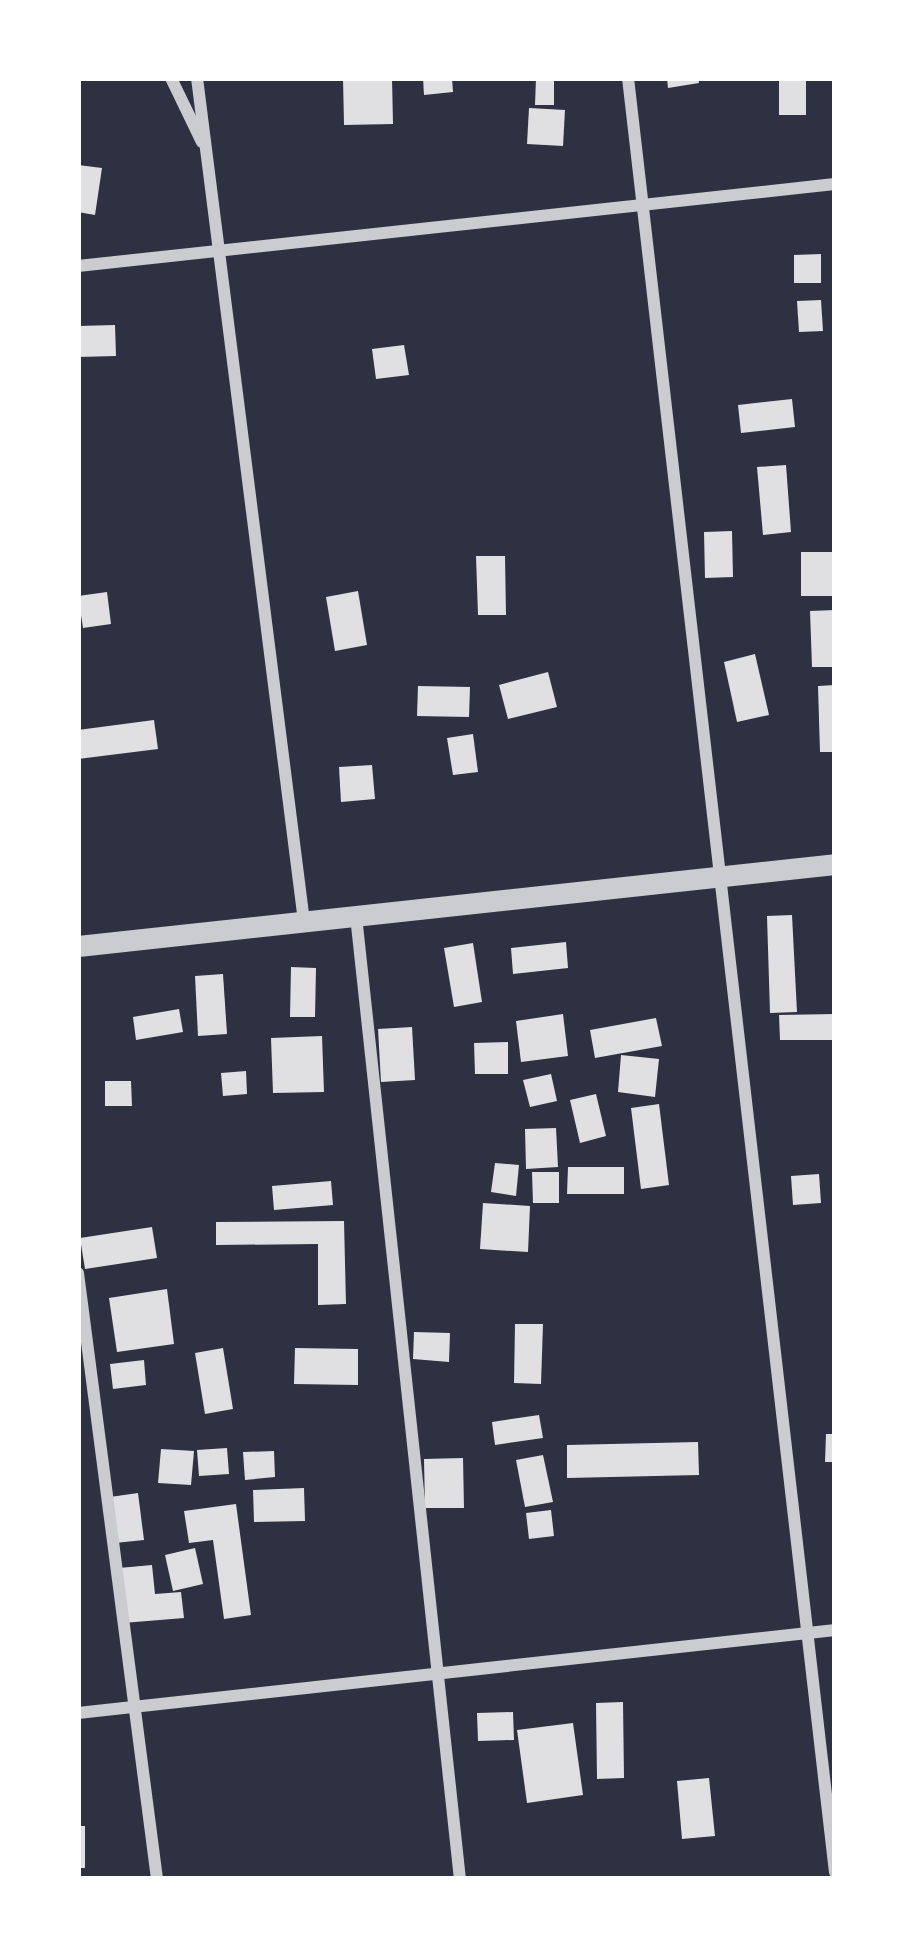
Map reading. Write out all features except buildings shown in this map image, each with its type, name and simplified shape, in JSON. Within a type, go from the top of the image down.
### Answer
[{"type":"street","points":[[171,78],[206,150]]},
{"type":"street","points":[[197,78],[304,922]]},
{"type":"street","points":[[628,78],[835,1872]]},
{"type":"street","points":[[78,266],[219,259],[643,212],[835,184]]},
{"type":"street","points":[[78,946],[835,864]]},
{"type":"street","points":[[356,916],[431,1675],[460,1879]]},
{"type":"street","points":[[78,1274],[139,1707],[157,1879]]},
{"type":"street","points":[[78,1714],[835,1630]]}]
